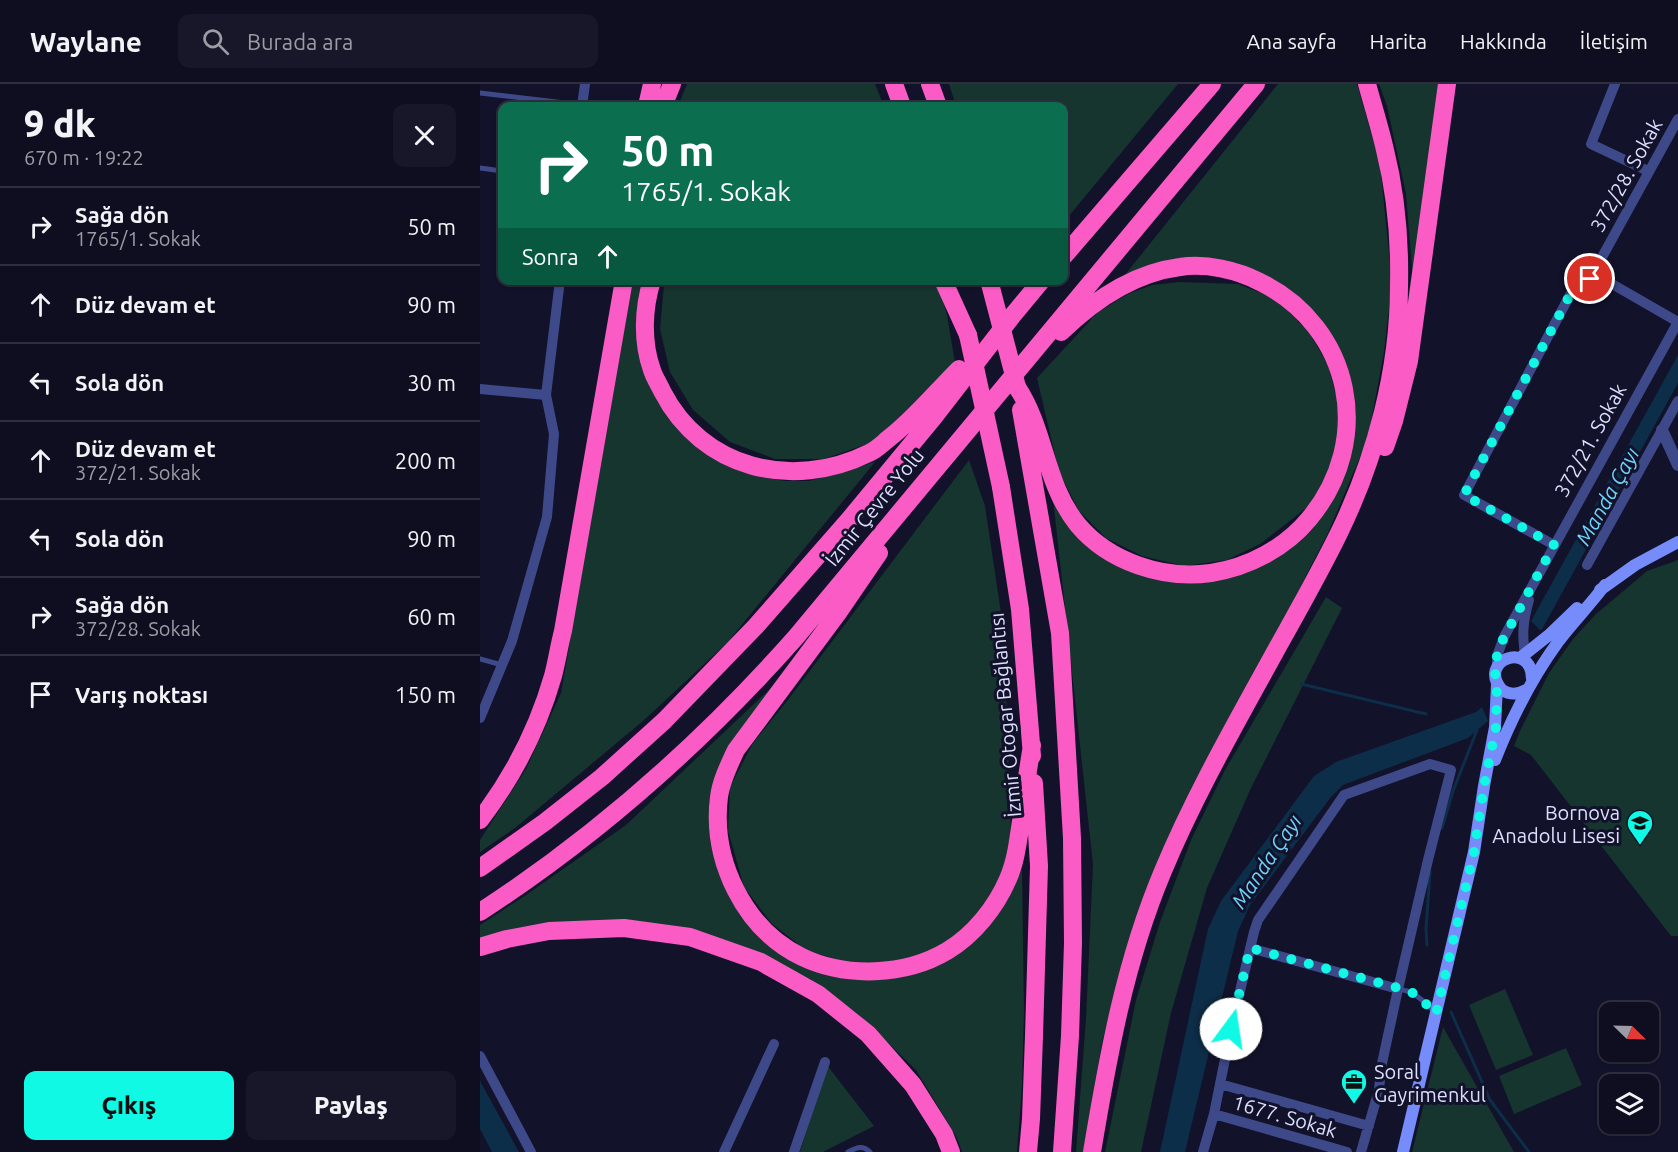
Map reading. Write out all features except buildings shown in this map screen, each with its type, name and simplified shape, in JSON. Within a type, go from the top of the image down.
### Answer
[{"type":"highway","points":[[648,102],[652,84]]},
{"type":"highway","points":[[665,102],[672,84]]},
{"type":"highway","points":[[894,84],[901,102]]},
{"type":"highway","points":[[930,84],[937,102]]},
{"type":"highway","points":[[1068,251],[1212,84]]},
{"type":"highway","name":"İzmir Çevre Yolu","points":[[480,912],[535,875],[658,776],[752,686],[796,637],[1256,84]]},
{"type":"highway","points":[[1092,1152],[1107,1066],[1129,969],[1141,929],[1163,872],[1212,770],[1340,530],[1364,473],[1377,432],[1389,382],[1397,332],[1400,286],[1393,193],[1385,149],[1367,84]]},
{"type":"highway","points":[[1340,530],[1359,502],[1380,461],[1394,421],[1409,361],[1447,84]]},
{"type":"highway","points":[[993,398],[1066,327],[1114,289],[1156,271],[1182,266],[1226,270],[1248,276],[1275,289],[1295,303],[1329,345],[1340,371],[1345,392],[1347,414],[1345,437],[1332,485],[1319,507],[1281,546],[1265,556],[1222,572],[1173,574],[1151,570],[1111,552],[1078,525],[1053,482],[1034,420],[1027,402],[1017,387]]},
{"type":"highway","points":[[609,371],[618,285]]},
{"type":"highway","points":[[480,820],[519,761],[539,718],[553,675],[563,631],[623,285]]},
{"type":"highway","points":[[651,285],[645,310],[645,341],[652,371],[668,402],[702,441],[721,454],[763,469],[789,472],[813,471],[871,452],[906,425],[977,351],[993,342]]},
{"type":"highway","points":[[945,285],[968,335]]},
{"type":"highway","name":"İzmir Otogar Bağlantısı","points":[[956,285],[1001,487],[1020,609],[1032,745],[1039,866],[1028,1152]]},
{"type":"highway","points":[[990,285],[1017,387],[1060,633],[1072,838],[1073,943],[1070,1036],[1062,1152]]},
{"type":"highway","name":"İzmir Çevre Yolu","points":[[480,868],[561,810],[602,777],[664,721],[756,626],[848,521],[1038,285]]},
{"type":"highway","points":[[953,447],[838,613],[736,750],[719,796],[720,847],[729,878],[763,928],[780,943],[802,957],[849,970],[876,971],[925,961],[947,951],[982,920],[997,900],[1009,877],[1017,851],[1032,745]]},
{"type":"highway","points":[[480,946],[549,931],[624,928],[690,937],[761,962],[818,994],[868,1034],[913,1085],[944,1134],[951,1152]]},
{"type":"main road","points":[[1404,1152],[1474,852],[1496,727],[1495,672],[1497,666],[1507,658],[1524,657],[1605,585],[1635,565],[1678,542]]},
{"type":"main road","points":[[1484,786],[1529,685],[1559,640],[1589,607],[1605,585]]},
{"type":"main road","points":[[1497,685],[1502,690],[1514,694],[1520,693],[1529,685],[1532,672],[1524,657]]},
{"type":"street","points":[[583,102],[585,84]]},
{"type":"street","points":[[1615,84],[1591,144],[1648,171]]},
{"type":"street","name":"372/28. Sokak","points":[[1554,545],[1464,495],[1571,293],[1586,284],[1593,273],[1678,119]]},
{"type":"street","points":[[1593,273],[1678,322]]},
{"type":"street","points":[[480,716],[512,641],[547,517],[554,434],[546,395],[559,285]]},
{"type":"street","name":"372/21. Sokak","points":[[1497,666],[1500,645],[1678,322]]},
{"type":"street","points":[[480,388],[546,395]]},
{"type":"street","points":[[1587,565],[1678,401]]},
{"type":"street","points":[[1662,430],[1678,465]]},
{"type":"street","name":"372/21. Sokak","points":[[1524,657],[1522,640],[1524,617],[1537,577]]},
{"type":"street","points":[[1203,1152],[1214,1114],[1231,1029],[1258,920],[1344,795],[1430,764],[1451,770],[1398,988],[1381,1068],[1379,1090],[1360,1152]]},
{"type":"street","points":[[1250,948],[1398,988]]},
{"type":"street","points":[[724,1152],[774,1044]]},
{"type":"street","points":[[480,1056],[531,1152]]},
{"type":"street","points":[[794,1152],[825,1062]]},
{"type":"street","points":[[1220,1084],[1369,1126]]},
{"type":"street","name":"1677. Sokak","points":[[1214,1114],[1347,1152]]},
{"type":"lane","points":[[480,93],[551,102]]},
{"type":"lane","points":[[480,168],[498,170]]},
{"type":"lane","points":[[480,659],[502,665]]},
{"type":"lane","points":[[1398,988],[1417,995],[1436,1014]]},
{"type":"lane","points":[[848,1152],[858,1147],[870,1152]]},
{"type":"green space","points":[[687,84],[875,84],[882,102],[680,102]]},
{"type":"green space","points":[[949,84],[1178,84],[1068,217],[1068,102],[955,102]]},
{"type":"green space","points":[[1278,84],[1357,84],[1380,164],[1392,283],[1384,352],[1368,438],[1328,533],[1168,844],[1124,955],[1102,1043],[1083,1152],[1076,1152],[1086,1018],[1093,864],[1053,498],[1076,531],[1184,580],[1305,535],[1324,514],[1337,492],[1347,376],[1258,273],[1124,276]]},
{"type":"green space","points":[[1379,84],[1443,84],[1414,294],[1406,194],[1387,106]]},
{"type":"green space","points":[[1180,282],[1238,284],[1264,294],[1286,308],[1310,334],[1328,365],[1339,407],[1338,440],[1328,473],[1309,506],[1260,544],[1227,560],[1184,566],[1142,556],[1106,538],[1079,511],[1059,472],[1037,378],[1098,312],[1128,294],[1152,285]]},
{"type":"green space","points":[[632,285],[646,285],[652,386],[723,461],[756,476],[785,481],[809,481],[875,462],[727,643],[643,721],[515,828],[480,852],[480,840],[526,769],[561,693]]},
{"type":"green space","points":[[664,285],[939,285],[955,363],[908,413],[870,443],[824,459],[775,459],[730,442],[693,410],[670,372],[660,329]]},
{"type":"green space","points":[[969,460],[985,506],[1004,633],[1011,833],[1001,880],[986,906],[957,936],[928,952],[883,965],[848,963],[806,950],[772,924],[744,887],[728,831],[730,787],[753,743]]},
{"type":"green space","name":"Bornova Anadolu Lisesi","points":[[1678,560],[1678,936],[1671,936],[1531,755],[1514,746],[1549,673],[1573,639],[1596,614],[1647,571]]},
{"type":"green space","points":[[1326,597],[1342,608],[1251,788],[1207,888],[1171,1013],[1141,1152],[1105,1152],[1136,1000],[1160,922],[1191,840],[1225,770]]},
{"type":"green space","points":[[773,686],[709,820],[711,846],[719,875],[733,902],[784,953],[895,976],[998,914],[1022,870],[1024,1013],[1017,1152],[962,1152],[957,1138],[916,1070],[858,1014],[810,979],[748,949],[692,931],[480,938],[480,925],[626,825]]},
{"type":"green space","points":[[1505,989],[1533,1055],[1496,1070],[1469,1005]]},
{"type":"green space","points":[[1443,1027],[1514,1152],[1412,1152]]},
{"type":"green space","points":[[1566,1048],[1582,1085],[1514,1114],[1499,1076]]},
{"type":"green space","points":[[827,1065],[874,1126],[823,1152],[800,1152]]},
{"type":"water","name":"Manda Çayı","points":[[1678,355],[1678,383],[1541,631],[1531,621]]},
{"type":"water","name":"Manda Çayı","points":[[1482,707],[1488,721],[1468,738],[1343,785],[1331,797],[1250,905],[1238,931],[1185,1152],[1160,1152],[1208,929],[1221,901],[1314,776],[1336,762],[1476,712]]},
{"type":"water","points":[[480,1081],[519,1152],[492,1152],[480,1129]]},
{"type":"waterway","points":[[1301,684],[1426,714]]},
{"type":"waterway","points":[[1442,828],[1453,791],[1477,730]]},
{"type":"waterway","points":[[1427,945],[1430,872]]},
{"type":"waterway","points":[[1451,1012],[1490,1100],[1529,1152]]},
{"type":"place","name":"Bornova Anadolu Lisesi","points":[[1640,846]]},
{"type":"place","name":"Soral Gayrimenkul","points":[[1354,1105]]},
{"type":"route","points":[[1231,1029],[1250,948],[1406,990],[1417,995],[1436,1014],[1474,852],[1496,727],[1497,656],[1504,637],[1554,545],[1464,495],[1571,293],[1590,279]]}]
